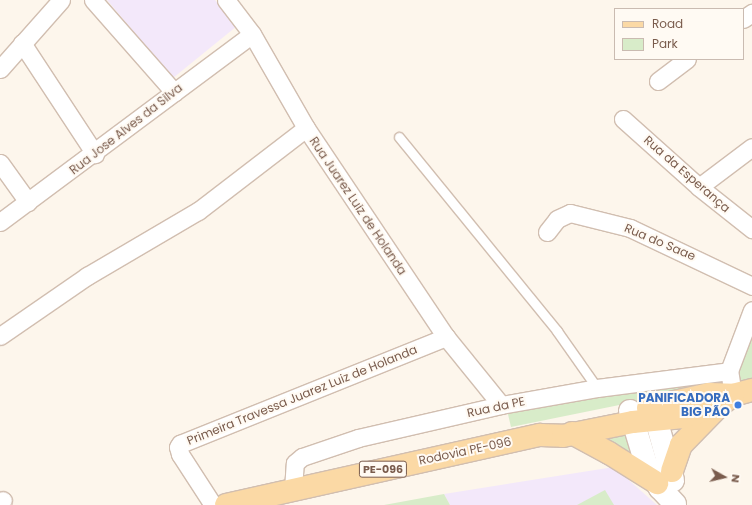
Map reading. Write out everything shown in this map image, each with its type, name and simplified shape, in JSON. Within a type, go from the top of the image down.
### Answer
[{"type":"main road","name":"PE-096","points":[[540,435],[560,421],[655,414],[683,417],[735,397]]},
{"type":"main road","points":[[572,433],[664,477],[681,445],[735,397]]},
{"type":"main road","name":"PE-096","points":[[540,435],[562,436],[632,416]]},
{"type":"main road","name":"Rodovia PE-096","points":[[226,505],[540,435]]},
{"type":"street","points":[[0,69],[61,0]]},
{"type":"street","points":[[93,0],[174,92]]},
{"type":"street","name":"Rua Juarez Luiz de Holanda","points":[[226,0],[252,34],[306,128],[446,337],[501,405]]},
{"type":"street","name":"Rua Jose Alves da Silva","points":[[0,222],[95,154],[174,92],[252,34]]},
{"type":"street","points":[[22,43],[95,154]]},
{"type":"street","points":[[658,81],[686,60]]},
{"type":"street","name":"Rua da Esperança","points":[[623,119],[699,187],[752,229]]},
{"type":"street","points":[[0,336],[87,276],[198,211],[306,128]]},
{"type":"street","points":[[699,187],[752,147]]},
{"type":"street","points":[[0,163],[28,202]]},
{"type":"street","name":"Rua do Saae","points":[[548,232],[557,219],[570,213],[630,228],[752,286]]},
{"type":"street","points":[[735,397],[729,371],[752,310]]},
{"type":"street","name":"Primeira Travessa Juarez Luiz de Holanda","points":[[213,505],[180,454],[178,447],[180,444],[446,337]]},
{"type":"street","name":"Rua da PE","points":[[293,489],[295,463],[302,457],[358,438],[501,405],[597,388],[729,371]]},
{"type":"street","points":[[655,414],[664,477],[675,504]]},
{"type":"street","points":[[632,416],[645,460],[664,477]]},
{"type":"lane","points":[[399,137],[557,330],[597,388]]},
{"type":"shaded area","points":[[107,0],[215,0],[237,26],[173,78]]},
{"type":"shaded area","points":[[614,467],[657,505],[450,505],[444,494]]},
{"type":"green space","points":[[752,323],[752,379],[735,383],[733,369]]},
{"type":"green space","points":[[705,376],[708,387],[511,427],[507,410]]},
{"type":"green space","points":[[636,424],[638,468],[583,434]]},
{"type":"green space","points":[[605,490],[614,505],[577,505]]},
{"type":"green space","points":[[444,494],[450,505],[384,505]]},
{"type":"place","name":"PANIFICADORA BIG PÃO","points":[[738,405]]}]
